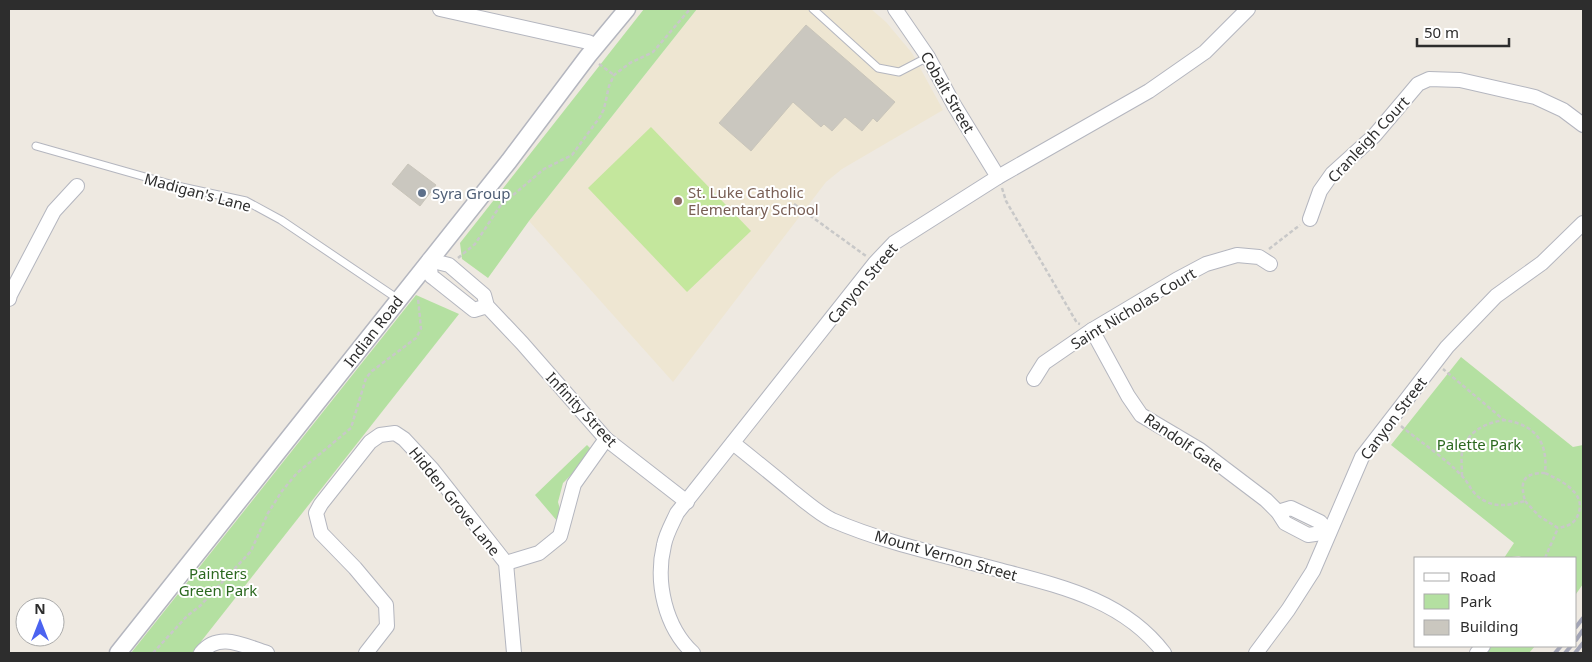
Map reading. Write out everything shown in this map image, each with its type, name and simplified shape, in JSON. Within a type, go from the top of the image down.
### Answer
[{"type":"street","points":[[440,9],[588,42],[592,51]]},
{"type":"street","name":"Indian Road","points":[[118,653],[509,161],[626,9]]},
{"type":"street","name":"Cobalt Street","points":[[895,9],[928,57],[998,178]]},
{"type":"street","name":"Canyon Street","points":[[693,653],[681,640],[672,623],[664,604],[661,580],[661,560],[664,544],[677,513],[875,263],[894,244],[998,178],[1149,91],[1204,52],[1248,9]]},
{"type":"street","name":"Cranleigh Court","points":[[1310,218],[1320,191],[1332,174],[1374,136],[1418,84],[1429,79],[1460,80],[1535,97],[1562,110],[1583,125]]},
{"type":"street","points":[[9,299],[54,211],[77,186]]},
{"type":"street","name":"Canyon Street","points":[[1256,653],[1288,610],[1313,571],[1362,457],[1447,347],[1496,296],[1542,263],[1583,223]]},
{"type":"street","name":"Saint Nicholas Court","points":[[1034,379],[1044,363],[1092,330],[1206,264],[1237,255],[1265,261]]},
{"type":"street","points":[[430,260],[431,276],[474,310],[487,306]]},
{"type":"street","name":"Infinity Street","points":[[430,260],[449,265],[484,295],[487,306],[606,439],[687,502]]},
{"type":"street","name":"Randolf Gate","points":[[1092,330],[1128,396],[1141,414],[1200,450],[1266,500],[1278,512],[1291,508],[1320,522],[1329,532]]},
{"type":"street","name":"Hidden Grove Lane","points":[[366,653],[387,626],[386,605],[355,568],[321,533],[316,513],[370,442],[380,435],[395,434],[404,439],[432,468],[506,563],[514,653]]},
{"type":"street","name":"Hidden Grove Lane","points":[[506,563],[539,553],[560,536],[574,484],[606,439]]},
{"type":"street","name":"Mount Vernon Street","points":[[733,443],[830,519],[881,538],[1065,587],[1105,604],[1131,619],[1156,642],[1164,653]]},
{"type":"street","points":[[201,653],[208,645],[222,640],[267,653]]},
{"type":"lane","points":[[813,9],[878,68],[898,72],[928,57]]},
{"type":"lane","name":"Madigan's Lane","points":[[36,146],[176,186],[246,201],[281,220],[398,299]]},
{"type":"path","points":[[449,265],[475,244],[500,206],[544,169],[572,155],[600,117],[614,75],[630,63],[653,52],[690,9]]},
{"type":"path","points":[[592,51],[614,75]]},
{"type":"path","points":[[998,178],[1006,201],[1077,323],[1092,330]]},
{"type":"path","points":[[794,204],[875,263]]},
{"type":"path","points":[[1265,261],[1290,232],[1310,218]]},
{"type":"path","points":[[153,653],[187,616],[200,606],[251,550],[268,513],[282,491],[297,473],[351,428],[366,378],[372,371],[416,338],[421,329],[418,294]]},
{"type":"path","points":[[1435,363],[1504,420]]},
{"type":"path","points":[[1392,419],[1462,476],[1472,492],[1489,503],[1503,506],[1525,501]]},
{"type":"path","points":[[1462,476],[1462,451],[1477,428],[1491,422],[1504,420],[1527,426],[1536,434],[1542,443],[1546,458],[1545,473]]},
{"type":"path","points":[[1534,473],[1545,473],[1565,483],[1579,498],[1580,508],[1577,518],[1570,525],[1558,528],[1538,516],[1525,501],[1522,486],[1526,478],[1534,473]]},
{"type":"path","points":[[1579,498],[1583,496]]},
{"type":"path","points":[[1545,557],[1558,528]]},
{"type":"shaded area","name":"St. Luke Catholic Elementary School","points":[[697,9],[871,9],[886,22],[912,53],[943,110],[842,169],[826,182],[673,382],[529,221]]},
{"type":"green space","points":[[644,9],[697,9],[529,221],[488,278],[462,259],[460,243]]},
{"type":"green space","points":[[651,127],[751,231],[687,292],[588,188]]},
{"type":"green space","name":"Painters Green Park","points":[[416,295],[459,314],[192,653],[131,653]]},
{"type":"green space","name":"Palette Park","points":[[1461,357],[1573,447],[1583,445],[1583,584],[1577,593],[1577,557],[1505,557],[1514,543],[1391,445]]},
{"type":"green space","points":[[587,445],[592,450],[563,483],[558,502],[561,513],[558,522],[535,495]]},
{"type":"green space","points":[[1490,647],[1534,647],[1529,653],[1485,653]]},
{"type":"building","points":[[806,25],[895,102],[877,122],[873,118],[862,131],[845,117],[832,131],[824,124],[821,127],[793,102],[751,151],[719,123]]},
{"type":"building","points":[[408,164],[436,185],[420,206],[392,184]]},
{"type":"railway","points":[[1577,626],[1583,618]]},
{"type":"railway","points":[[1577,639],[1583,630]]},
{"type":"railway","points":[[1575,653],[1583,643]]},
{"type":"railway","points":[[1555,653],[1560,647]]},
{"type":"railway","points":[[1565,653],[1570,647]]},
{"type":"place","name":"Syra Group","points":[[422,193]]},
{"type":"place","name":"St. Luke Catholic Elementary School","points":[[678,201]]}]
